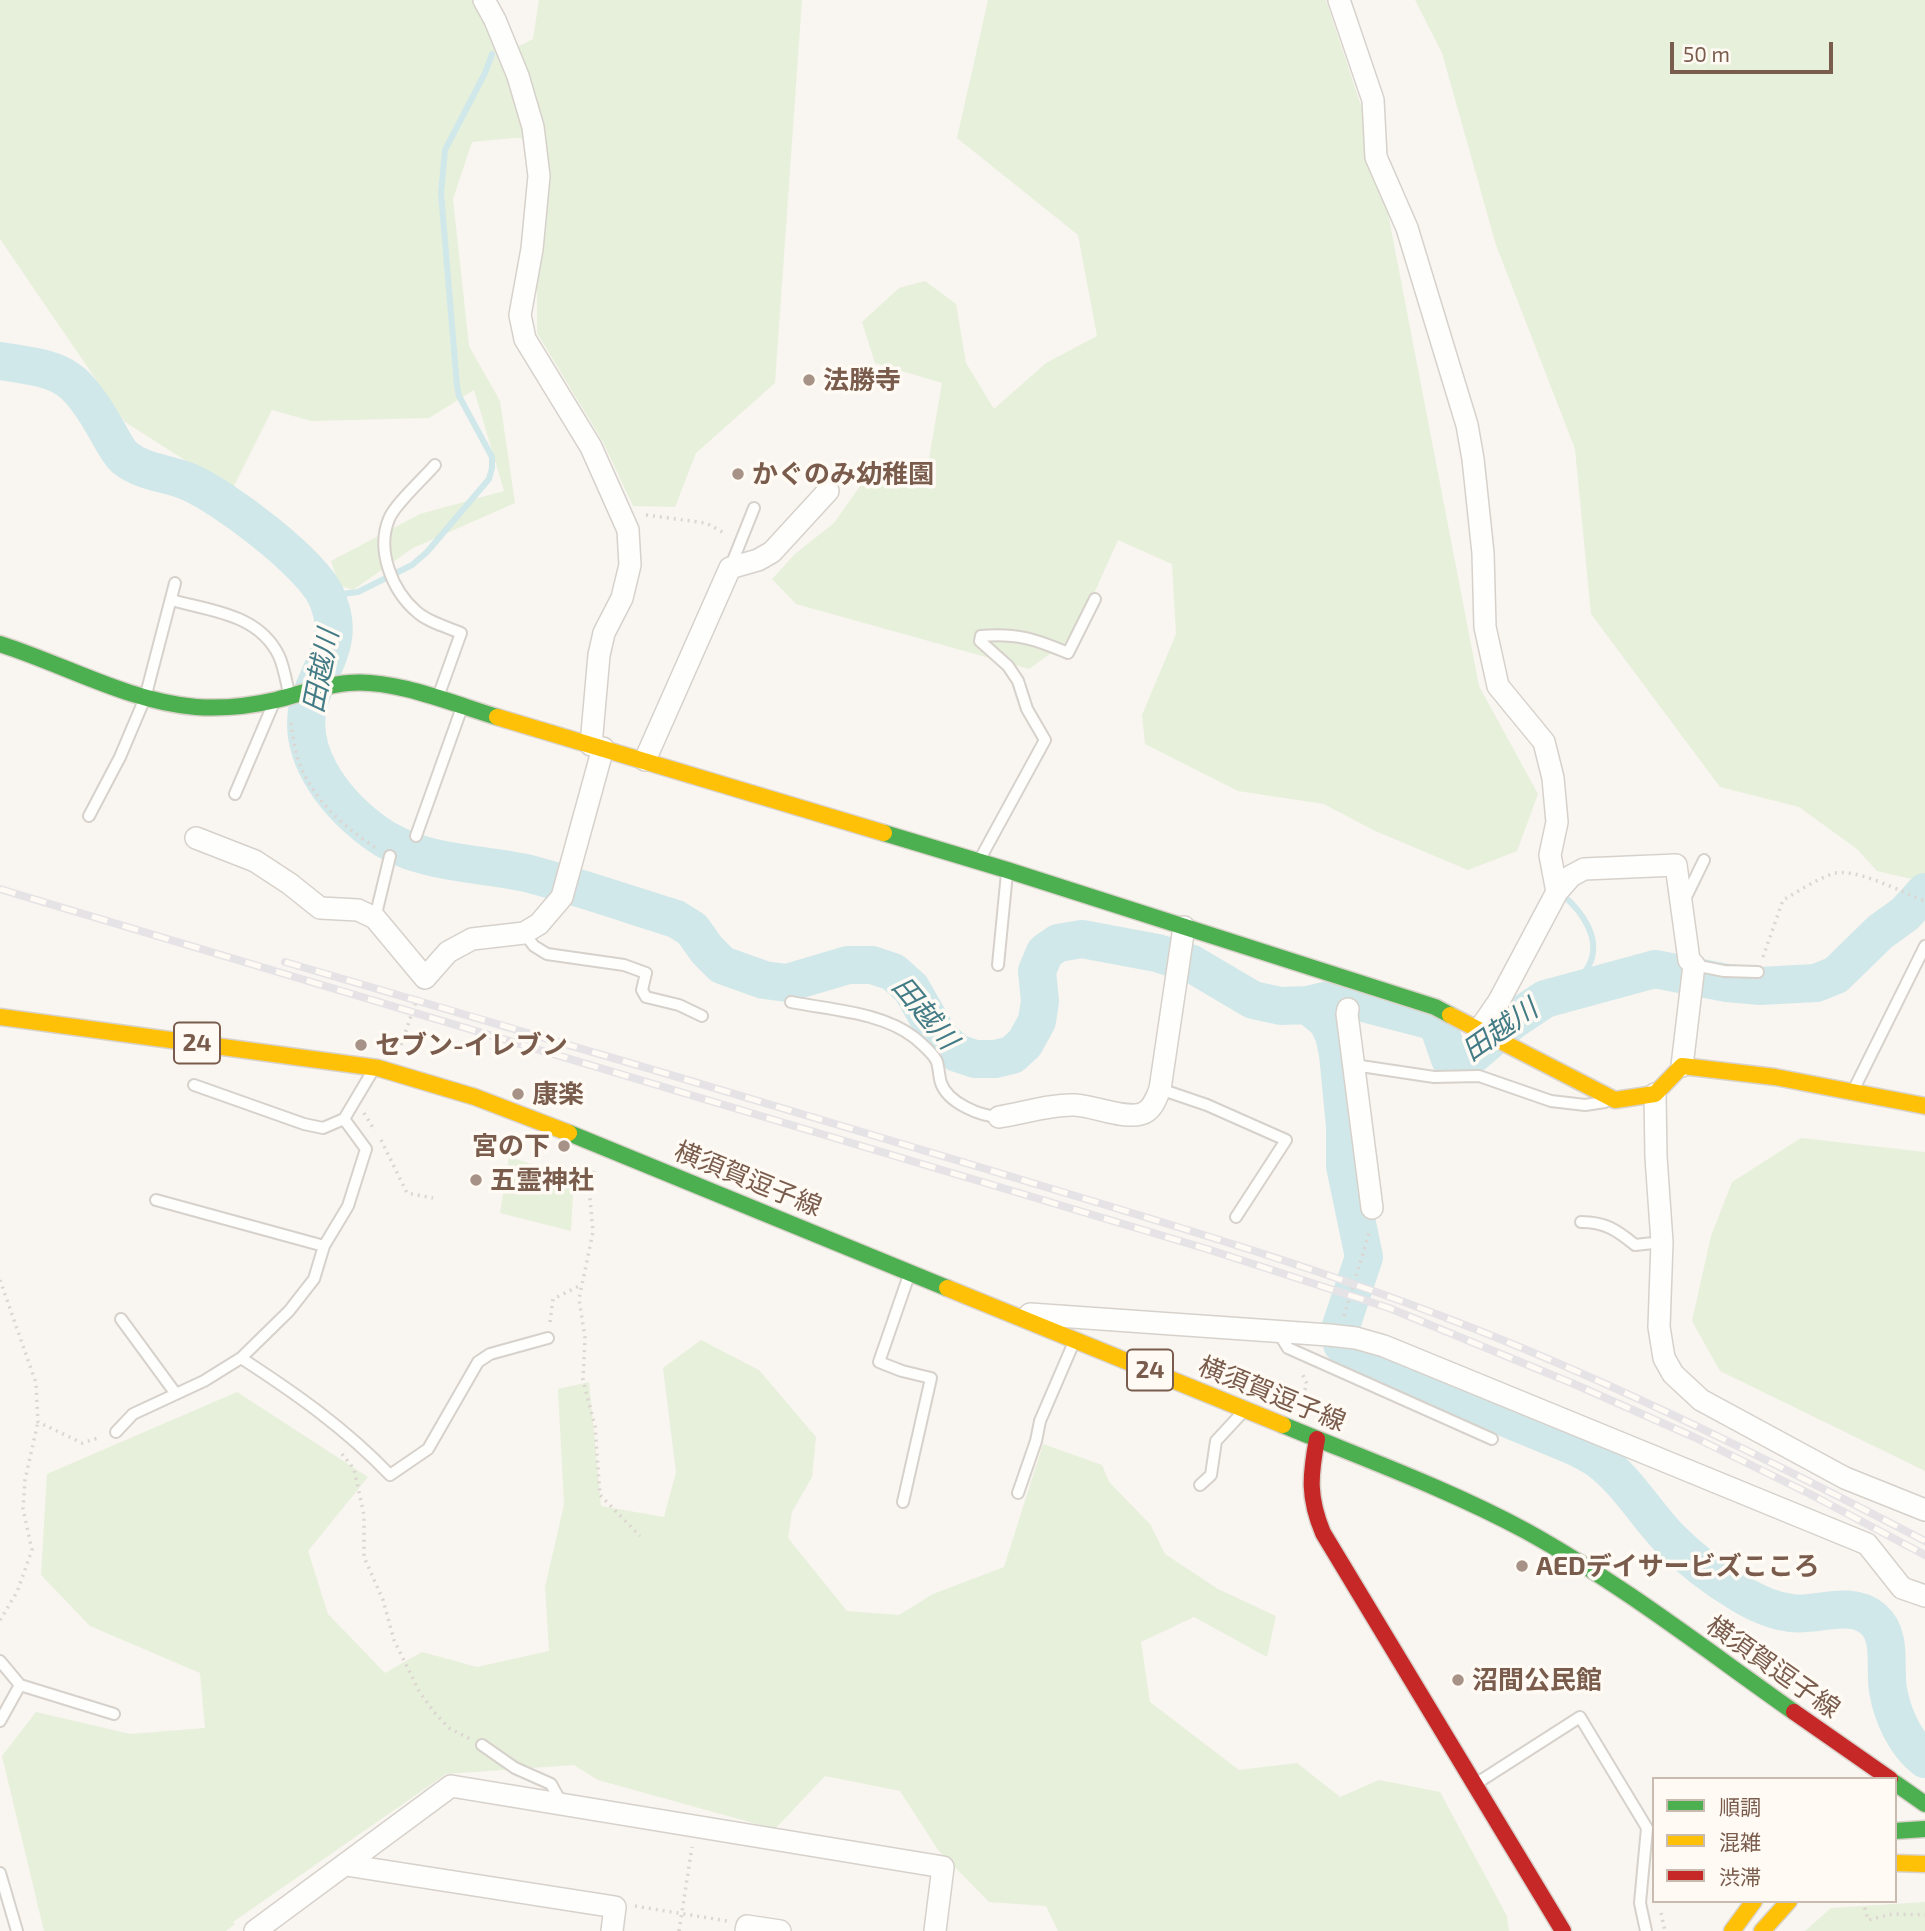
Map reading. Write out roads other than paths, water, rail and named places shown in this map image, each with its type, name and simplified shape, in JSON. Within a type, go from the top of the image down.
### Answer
[{"type":"street","points":[[195,838],[255,861],[320,908],[358,911],[375,918],[425,978],[448,952],[472,939],[524,933],[540,924],[562,897],[597,746],[599,655],[604,633],[622,598],[630,565],[628,530],[591,447],[525,339],[520,315],[532,249],[539,176],[533,127],[519,76],[484,0]]},
{"type":"street","points":[[1339,0],[1373,100],[1376,157],[1407,228],[1467,425],[1483,553],[1485,627],[1498,686],[1544,742],[1553,778],[1557,822],[1550,855],[1557,892]]},
{"type":"street","points":[[645,760],[730,568],[758,561],[772,552],[828,491]]},
{"type":"street","points":[[0,644],[53,661],[145,698],[195,707],[225,708],[357,682],[382,684],[437,699],[979,861],[1183,935],[1435,1007],[1500,1041],[1615,1100],[1655,1094],[1682,1066],[1693,973],[1676,865],[1584,869],[1571,876],[1557,892],[1481,1031]]},
{"type":"street","points":[[999,1117],[1065,1105],[1140,1114],[1152,1108],[1160,1089],[1183,935]]},
{"type":"street","points":[[1348,1009],[1372,1216]]},
{"type":"street","name":"24","points":[[1,1020],[375,1067]]},
{"type":"street","points":[[1682,1066],[1775,1077],[1925,1106]]},
{"type":"street","name":"横須賀逗子線","points":[[375,1067],[393,1070],[479,1097],[1456,1496],[1571,1558],[1887,1777]]},
{"type":"street","points":[[1655,1094],[1662,1242],[1659,1327],[1664,1358],[1673,1374],[1701,1400],[1833,1472],[1925,1510]]},
{"type":"street","points":[[1010,1313],[1283,1340],[1342,1333],[1384,1346],[1867,1544],[1902,1588],[1925,1596]]},
{"type":"street","points":[[1317,1439],[1308,1482],[1311,1508],[1323,1533],[1563,1931]]},
{"type":"street","points":[[1861,1758],[1867,1777]]},
{"type":"street","name":"横須賀逗子線","points":[[1897,1784],[1925,1804]]},
{"type":"street","points":[[255,1931],[451,1786],[943,1867],[935,1931]]},
{"type":"street","points":[[1897,1831],[1925,1829]]},
{"type":"street","points":[[1897,1863],[1925,1864]]},
{"type":"street","points":[[346,1865],[615,1907],[612,1931]]},
{"type":"street","points":[[1732,1931],[1753,1903]]},
{"type":"street","points":[[1762,1931],[1787,1903]]},
{"type":"street","points":[[746,1928],[780,1931]]},
{"type":"lane","points":[[435,465],[389,517],[383,551],[393,579],[418,613],[461,634],[437,699]]},
{"type":"lane","points":[[730,568],[754,509]]},
{"type":"lane","points":[[89,816],[120,757],[145,698],[175,583]]},
{"type":"lane","points":[[979,861],[1045,740],[1027,709],[1018,681],[1009,666],[980,641],[981,636],[1002,634],[1033,638],[1068,653],[1094,599]]},
{"type":"lane","points":[[171,600],[240,618],[258,628],[279,656],[287,696],[235,794]]},
{"type":"lane","points":[[416,836],[462,707]]},
{"type":"lane","points":[[375,918],[390,856]]},
{"type":"lane","points":[[1681,909],[1704,860]]},
{"type":"lane","points":[[998,965],[1007,870]]},
{"type":"lane","points":[[524,933],[534,946],[547,954],[624,965],[646,974],[642,990],[646,997],[679,1005],[702,1016]]},
{"type":"lane","points":[[1853,1092],[1925,946]]},
{"type":"lane","points":[[1693,973],[1758,972]]},
{"type":"lane","points":[[791,1002],[860,1015],[894,1026],[915,1038],[937,1060],[942,1086],[962,1105],[984,1116],[999,1117]]},
{"type":"lane","points":[[1354,1065],[1434,1077],[1479,1076],[1551,1101],[1585,1105],[1615,1100]]},
{"type":"lane","points":[[194,1085],[323,1128],[344,1119],[375,1067]]},
{"type":"lane","points":[[1160,1089],[1207,1105],[1286,1140],[1236,1217]]},
{"type":"lane","points":[[116,1432],[132,1414],[204,1381],[241,1358],[289,1311],[314,1279],[324,1246],[348,1206],[366,1149],[344,1119]]},
{"type":"lane","points":[[156,1200],[324,1246]]},
{"type":"lane","points":[[1581,1222],[1597,1222],[1614,1227],[1635,1245],[1662,1242]]},
{"type":"lane","points":[[903,1502],[931,1377],[902,1371],[879,1362],[910,1272]]},
{"type":"lane","points":[[121,1319],[176,1394]]},
{"type":"lane","points":[[241,1358],[322,1412],[390,1475],[428,1449],[478,1362],[490,1354],[548,1338]]},
{"type":"lane","points":[[1018,1493],[1040,1422],[1075,1340]]},
{"type":"lane","points":[[1283,1340],[1492,1439]]},
{"type":"lane","points":[[1200,1485],[1211,1475],[1216,1441],[1245,1410]]},
{"type":"lane","points":[[0,1661],[20,1685],[114,1714]]},
{"type":"lane","points":[[0,1721],[20,1685]]},
{"type":"lane","points":[[1474,1784],[1580,1717],[1647,1828],[1640,1903],[1646,1931]]},
{"type":"lane","points":[[482,1745],[515,1768],[551,1784],[562,1804]]},
{"type":"lane","points":[[0,1872],[17,1931]]},
{"type":"waterway","points":[[326,596],[358,592],[412,565],[427,552],[489,479],[492,457],[459,396],[457,386],[441,193],[445,150],[492,54]]},
{"type":"waterway","name":"田越川","points":[[0,361],[36,367],[61,375],[81,392],[125,458],[140,467],[189,482],[223,501],[285,549],[317,582],[326,596],[334,624],[331,648],[311,696],[307,735],[312,754],[331,789],[344,805],[373,831],[390,842],[428,856],[530,874],[676,919],[692,929],[722,965],[764,980],[787,983],[848,965],[872,965],[893,972],[911,988],[939,1037],[957,1053],[975,1059],[995,1059],[1012,1055],[1025,1043],[1037,1021],[1040,1001],[1037,971],[1045,952],[1058,943],[1082,939],[1157,953],[1192,964],[1253,1000],[1281,1006],[1308,1005],[1341,997],[1437,1022],[1450,1059],[1463,1063],[1512,1021],[1545,999],[1655,969],[1727,983],[1760,986],[1816,983],[1836,975],[1880,932],[1905,914],[1925,892]]},
{"type":"waterway","points":[[1564,896],[1588,926],[1593,944],[1590,963],[1572,992]]},
{"type":"waterway","points":[[1308,1005],[1327,1021],[1334,1035],[1345,1126],[1345,1166],[1364,1257],[1340,1329],[1342,1344],[1356,1356],[1594,1456],[1619,1478],[1678,1547],[1713,1576],[1753,1600],[1784,1612],[1801,1614],[1843,1609],[1864,1613],[1873,1619],[1883,1634],[1888,1690],[1896,1718],[1911,1745],[1925,1759]]},
{"type":"railway","points":[[0,889],[1207,1249],[1389,1308],[1694,1437],[1925,1555]]},
{"type":"railway","points":[[285,962],[1152,1219],[1397,1299],[1517,1346],[1636,1398],[1753,1453],[1925,1541]]},
{"type":"place","name":"法勝寺","points":[[809,380]]},
{"type":"place","name":"かぐのみ幼稚園","points":[[738,474]]},
{"type":"place","name":"セブン-イレブン","points":[[361,1045]]},
{"type":"place","name":"康楽","points":[[518,1094]]},
{"type":"place","name":"宮の下","points":[[564,1146]]},
{"type":"place","name":"五霊神社","points":[[476,1180]]},
{"type":"place","name":"AEDデイサービズこころ","points":[[1522,1566]]},
{"type":"place","name":"沼間公民館","points":[[1458,1680]]}]
